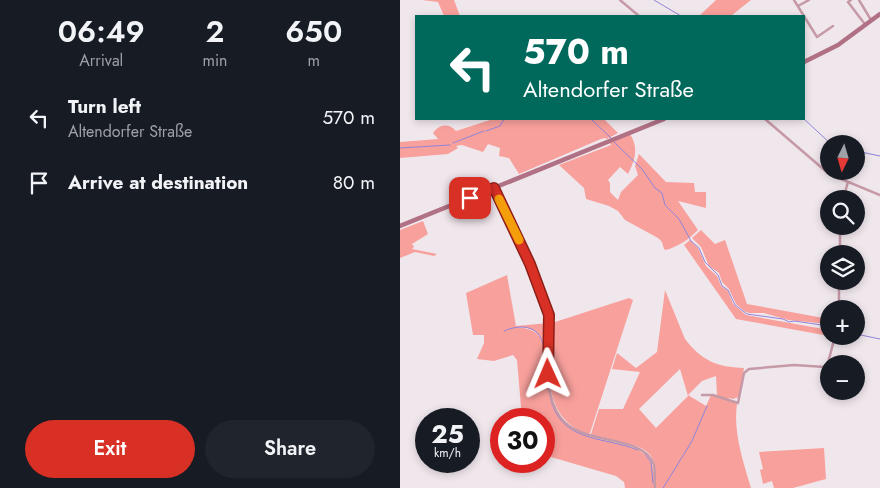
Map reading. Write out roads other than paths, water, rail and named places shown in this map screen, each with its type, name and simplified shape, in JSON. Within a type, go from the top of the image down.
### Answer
[{"type":"street","points":[[620,0],[638,15]]},
{"type":"street","points":[[794,0],[804,15]]},
{"type":"street","points":[[798,6],[809,0]]},
{"type":"street","points":[[851,0],[848,2],[864,23]]},
{"type":"street","points":[[859,0],[872,22]]},
{"type":"street","points":[[805,62],[838,45],[872,22],[880,14]]},
{"type":"street","points":[[805,17],[817,37],[833,26]]},
{"type":"street","points":[[400,226],[662,120]]},
{"type":"street","points":[[766,120],[826,172],[880,195]]},
{"type":"street","points":[[846,190],[848,182]]},
{"type":"street","points":[[494,188],[530,264],[549,315],[548,374],[556,411],[565,424],[577,432],[632,446],[646,453],[654,465],[655,488]]},
{"type":"street","points":[[702,395],[713,395],[738,403],[744,373],[749,369],[794,366],[825,367],[828,363],[833,345]]},
{"type":"waterway","points":[[654,0],[679,15]]},
{"type":"waterway","points":[[486,131],[500,126],[503,120]]},
{"type":"waterway","points":[[592,120],[612,139]]},
{"type":"waterway","points":[[805,120],[821,135]]},
{"type":"waterway","points":[[453,143],[484,131]]},
{"type":"waterway","points":[[614,142],[642,169],[655,188],[662,193],[665,205],[679,219],[691,241],[699,248],[705,262],[718,275],[722,286],[728,290],[735,305],[747,314],[783,319],[789,322],[820,325]]},
{"type":"waterway","points":[[400,148],[450,145]]},
{"type":"waterway","points":[[865,153],[880,156]]},
{"type":"waterway","points":[[504,331],[523,327],[537,333],[544,345],[546,375]]},
{"type":"waterway","points":[[865,336],[880,339]]},
{"type":"waterway","points":[[550,396],[555,411],[563,422],[573,430],[584,435],[638,450]]},
{"type":"waterway","points":[[663,488],[692,441],[707,406]]},
{"type":"waterway","points":[[645,454],[651,462],[653,483]]}]
